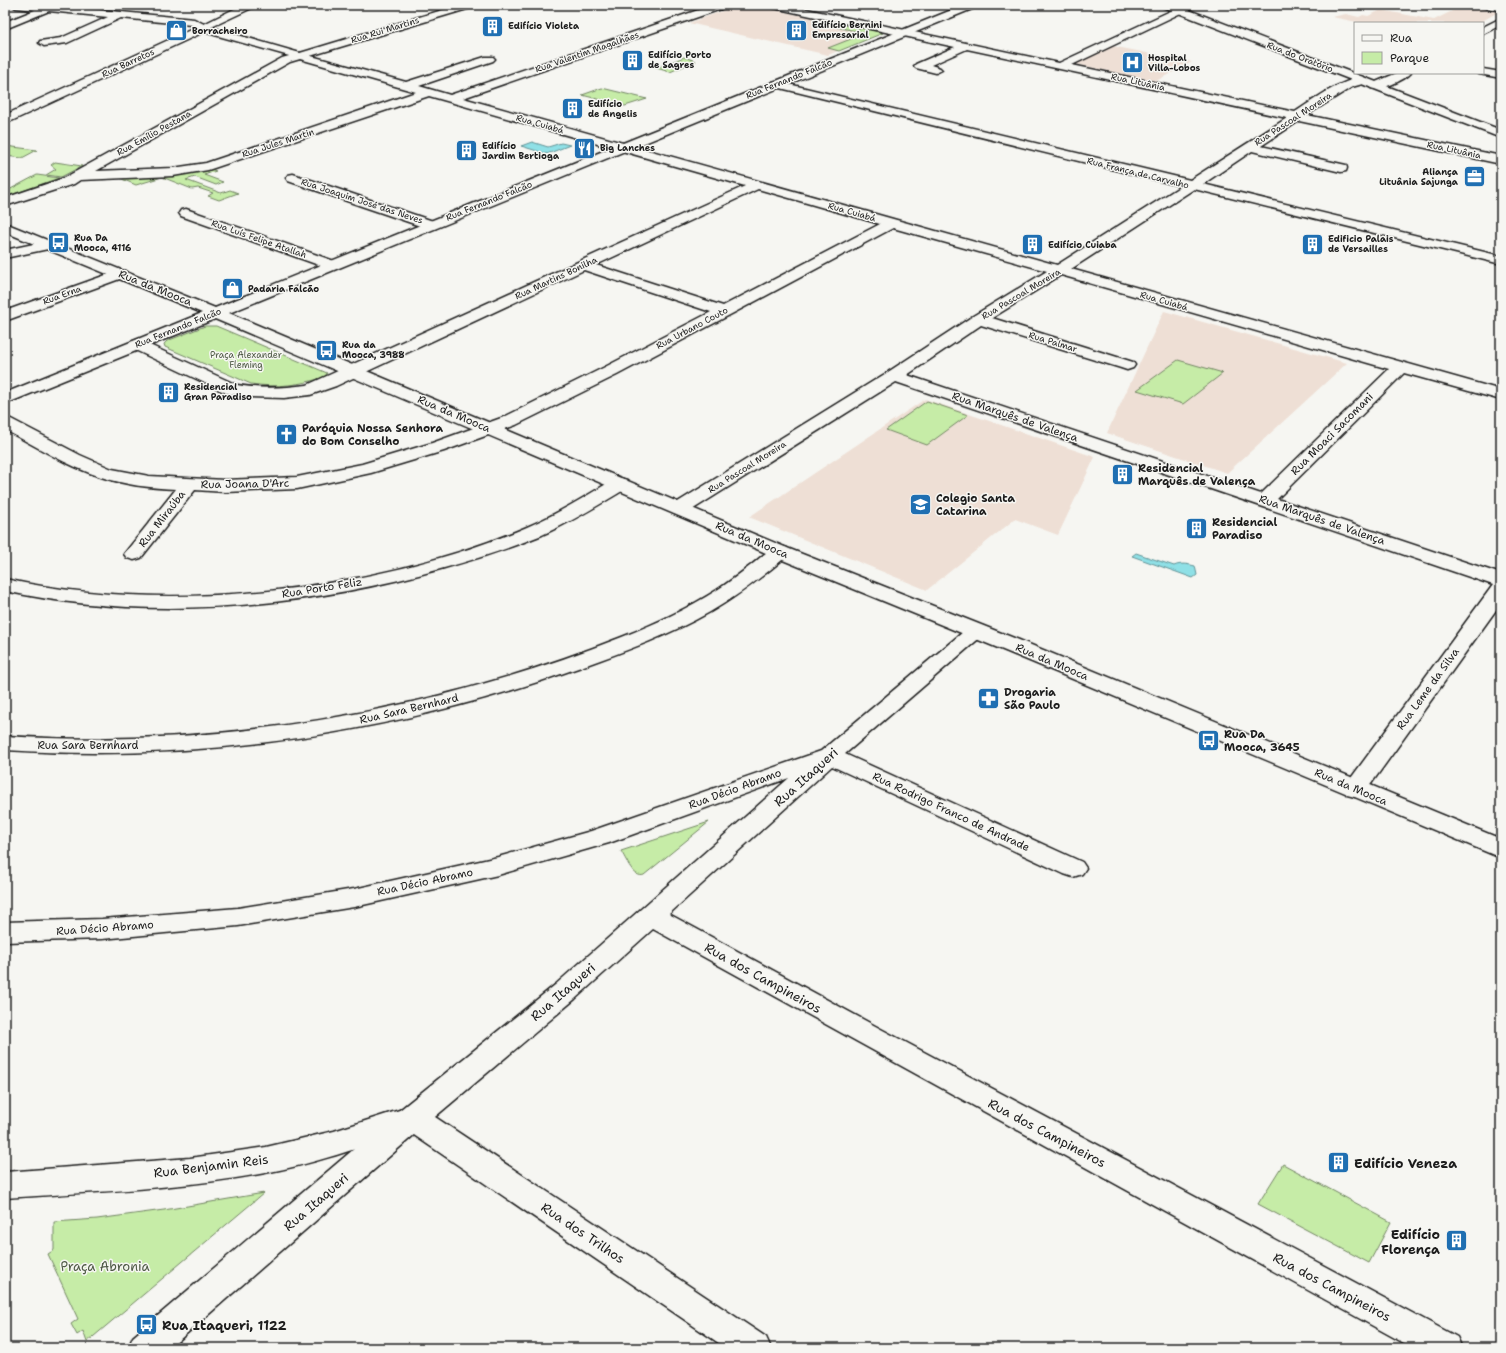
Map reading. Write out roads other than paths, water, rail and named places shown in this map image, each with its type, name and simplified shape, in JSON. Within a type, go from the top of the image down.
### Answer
[{"type":"street","name":"Rua Cuiabá","points":[[16,5],[52,6],[121,15],[194,22],[203,28],[300,56],[1501,396]]},
{"type":"street","name":"Rua Barretos","points":[[5,120],[250,5]]},
{"type":"street","name":"Rua Rui Martins","points":[[300,56],[470,5]]},
{"type":"street","name":"Rua Valentim Magalhães","points":[[452,98],[723,5]]},
{"type":"street","name":"Rua Lituânia","points":[[774,5],[1501,160]]},
{"type":"street","name":"Rua Fernando Falcão","points":[[5,399],[431,224],[973,5]]},
{"type":"street","name":"Rua do Oratório","points":[[1167,5],[1501,134]]},
{"type":"street","points":[[1486,5],[1501,8]]},
{"type":"street","points":[[5,26],[52,6]]},
{"type":"street","points":[[822,15],[837,9]]},
{"type":"street","points":[[1061,66],[1180,10]]},
{"type":"street","points":[[44,43],[64,41],[121,15]]},
{"type":"street","points":[[1484,30],[1501,21]]},
{"type":"street","points":[[936,70],[920,66],[966,46]]},
{"type":"street","name":"Rua Emílio Pestana","points":[[5,202],[69,181],[286,60],[300,56]]},
{"type":"street","points":[[407,86],[489,59]]},
{"type":"street","points":[[1484,72],[1501,75]]},
{"type":"street","points":[[1375,86],[1390,81],[1403,74]]},
{"type":"street","name":"Rua Pascoal Moreira","points":[[680,509],[894,376],[979,319],[1192,186],[1297,116],[1348,85],[1362,81]]},
{"type":"street","name":"Rua França de Carvalho","points":[[776,84],[1501,260]]},
{"type":"street","name":"Rua Jules Martin","points":[[69,181],[89,176],[123,173],[172,172],[208,166],[429,92]]},
{"type":"street","points":[[1251,147],[1341,168]]},
{"type":"street","points":[[107,159],[109,163],[123,173]]},
{"type":"street","name":"Rua Joaquim José das Neves","points":[[293,178],[431,224]]},
{"type":"street","name":"Rua Martins Bonilha","points":[[136,345],[232,388],[248,392],[284,393],[310,390],[355,371],[566,272],[757,185]]},
{"type":"street","name":"Rua Luís Felipe Atallah","points":[[186,213],[332,265]]},
{"type":"street","name":"Rua Urbano Couto","points":[[491,429],[611,371],[892,224]]},
{"type":"street","name":"Rua da Mooca","points":[[5,227],[355,371],[780,552],[976,631],[1501,849]]},
{"type":"street","points":[[5,254],[48,245]]},
{"type":"street","points":[[583,265],[724,311]]},
{"type":"street","points":[[566,272],[706,320]]},
{"type":"street","name":"Rua Erna","points":[[5,316],[120,274]]},
{"type":"street","points":[[639,297],[654,288]]},
{"type":"street","name":"Rua Palmar","points":[[979,319],[1127,365]]},
{"type":"street","name":"Rua Moaci Sacomani","points":[[1264,501],[1400,367]]},
{"type":"street","name":"Rua Marquês de Valença","points":[[894,376],[1501,580]]},
{"type":"street","name":"Rua Joana D'Arc","points":[[5,423],[74,459],[107,473],[149,482],[225,486],[297,483],[365,469],[399,460],[491,429]]},
{"type":"street","name":"Rua Miraúba","points":[[134,554],[190,484]]},
{"type":"street","name":"Rua Porto Feliz","points":[[5,585],[19,589],[98,599],[170,602],[243,599],[334,588],[461,557],[522,536],[554,521],[620,484]]},
{"type":"street","name":"Rua Sara Bernhard","points":[[5,743],[102,747],[248,737],[343,724],[502,688],[564,667],[661,629],[722,596],[759,570],[780,552]]},
{"type":"street","name":"Rua Leme da Silva","points":[[1355,789],[1501,589]]},
{"type":"street","name":"Rua Itaqueri","points":[[145,1348],[412,1118],[564,992],[829,756],[976,631]]},
{"type":"street","name":"Rua Rodrigo Franco de Andrade","points":[[829,756],[1073,868]]},
{"type":"street","name":"Rua Décio Abramo","points":[[5,932],[102,929],[238,917],[354,898],[498,866],[600,837],[829,756]]},
{"type":"street","name":"Rua dos Campineiros","points":[[651,916],[869,1036],[1445,1348]]},
{"type":"street","name":"Rua Benjamin Reis","points":[[5,1185],[190,1171],[266,1160],[334,1144],[412,1118]]},
{"type":"street","name":"Rua dos Trilhos","points":[[412,1118],[743,1345]]},
{"type":"water","points":[[532,142],[548,147],[561,143],[570,145],[547,154],[521,146]]},
{"type":"water","points":[[1136,553],[1174,566],[1184,564],[1195,566],[1197,575],[1193,578],[1132,556]]},
{"type":"place","name":"Edifício Violeta","points":[[493,26]]},
{"type":"place","name":"Edifício Bernini Empresarial","points":[[796,30]]},
{"type":"place","name":"Borracheiro","points":[[176,31]]},
{"type":"place","name":"Edifício Porto de Sagres","points":[[633,60]]},
{"type":"place","name":"Hospital Villa-Lobos","points":[[1133,63]]},
{"type":"place","name":"Edifício de Angelis","points":[[573,109]]},
{"type":"place","name":"Big Lanches","points":[[584,148]]},
{"type":"place","name":"Edifício Jardim Bertioga","points":[[467,151]]},
{"type":"place","name":"Aliança Lituânia Sajunga","points":[[1474,177]]},
{"type":"place","name":"Rua Da Mooca, 4116","points":[[58,243]]},
{"type":"place","name":"Edificio Palais de Versailles","points":[[1313,244]]},
{"type":"place","name":"Edifício Cuiaba","points":[[1033,245]]},
{"type":"place","name":"Padaria Falcão","points":[[233,289]]},
{"type":"place","name":"Rua da Mooca, 3988","points":[[327,350]]},
{"type":"place","name":"Residencial Gran Paradiso","points":[[169,392]]},
{"type":"place","name":"Paróquia Nossa Senhora do Bom Conselho","points":[[287,434]]},
{"type":"place","name":"Residencial Marquês de Valença","points":[[1123,474]]},
{"type":"place","name":"Colegio Santa Catarina","points":[[921,504]]},
{"type":"place","name":"Residencial Paradiso","points":[[1197,528]]},
{"type":"place","name":"Drogaria São Paulo","points":[[988,698]]},
{"type":"place","name":"Rua Da Mooca, 3645","points":[[1209,740]]},
{"type":"place","name":"Edifício Veneza","points":[[1338,1163]]},
{"type":"place","name":"Edifício Florença","points":[[1456,1241]]},
{"type":"place","name":"Rua Itaqueri, 1122","points":[[146,1325]]},
{"type":"park label","name":"Praça Alexander Fleming","points":[[246,360]]},
{"type":"park label","name":"Praça Abronia","points":[[105,1266]]}]
